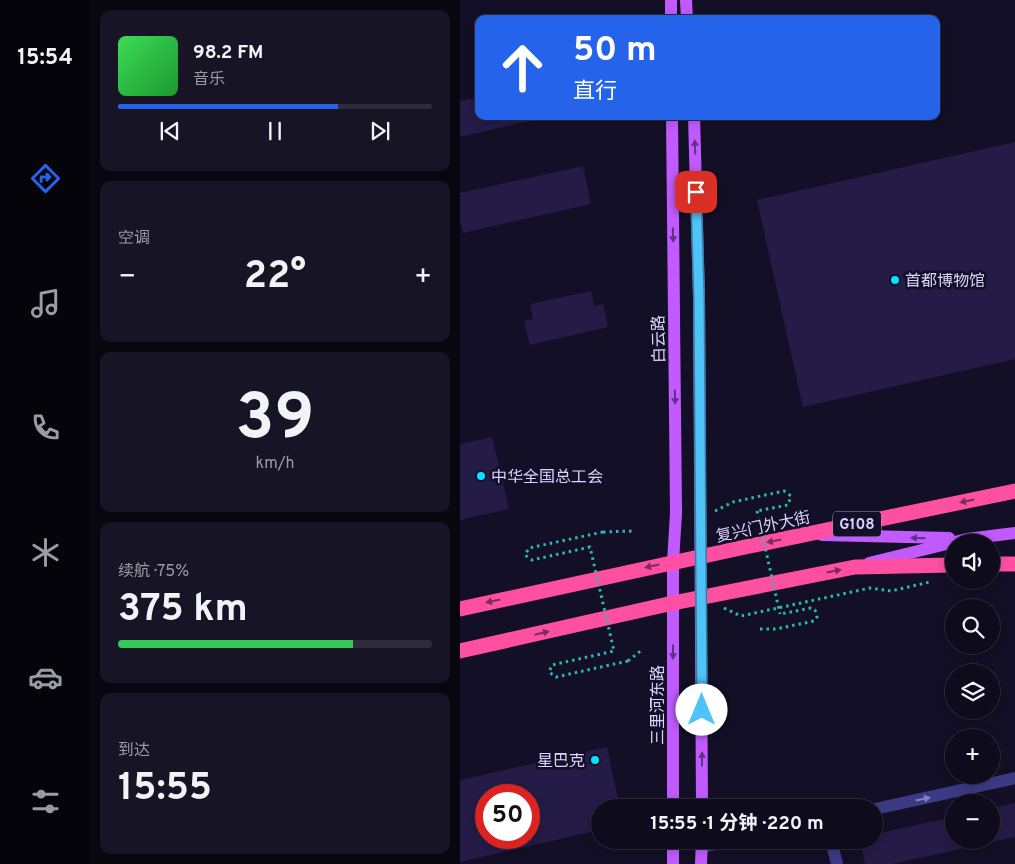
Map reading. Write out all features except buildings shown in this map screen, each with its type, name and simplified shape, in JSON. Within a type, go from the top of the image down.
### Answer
[{"type":"highway","name":"复兴门外大街","points":[[460,609],[673,562],[1015,491]]},
{"type":"highway","points":[[1000,564],[1015,564]]},
{"type":"highway","points":[[460,651],[673,603],[855,567],[945,565]]},
{"type":"main road","points":[[671,0],[671,15]]},
{"type":"main road","points":[[686,0],[687,15]]},
{"type":"main road","name":"白云路","points":[[672,120],[676,513],[673,603]]},
{"type":"main road","points":[[694,120],[699,297],[702,799]]},
{"type":"main road","points":[[1000,535],[1015,533]]},
{"type":"main road","points":[[807,535],[945,538]]},
{"type":"main road","points":[[855,567],[945,544]]},
{"type":"main road","name":"三里河东路","points":[[673,603],[673,799]]},
{"type":"main road","points":[[673,849],[673,864]]},
{"type":"main road","points":[[701,864],[702,849]]},
{"type":"street","points":[[883,807],[1015,778]]},
{"type":"street","points":[[834,849],[837,864]]},
{"type":"path","points":[[715,511],[733,502],[784,491],[791,496],[788,505],[757,512],[780,614],[811,608],[816,610],[817,617],[814,621],[776,629],[760,629]]},
{"type":"path","points":[[634,531],[603,532],[529,548],[525,555],[532,560],[590,547],[614,651],[552,665],[549,672],[556,678],[628,661],[643,649]]},
{"type":"path","points":[[701,598],[741,616],[870,588],[891,591],[936,581]]},
{"type":"place","name":"首都博物馆","points":[[895,280]]},
{"type":"place","name":"中华全国总工会","points":[[481,476]]},
{"type":"place","name":"星巴克","points":[[595,760]]},
{"type":"route","points":[[696,192],[699,297],[699,516],[702,710]]}]
